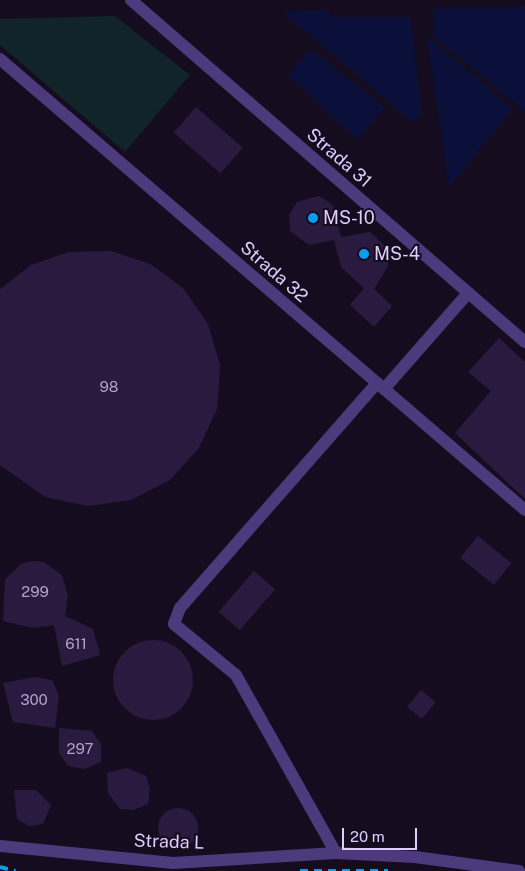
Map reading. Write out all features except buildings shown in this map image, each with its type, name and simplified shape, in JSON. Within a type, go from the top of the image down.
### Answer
[{"type":"lane","name":"Strada 31","points":[[131,0],[525,342]]},
{"type":"lane","name":"Strada 32","points":[[0,59],[525,510]]},
{"type":"lane","points":[[336,853],[236,675],[174,624],[180,608],[380,386],[468,293]]},
{"type":"lane","name":"Strada L","points":[[0,846],[173,863],[336,853],[415,857],[519,871]]},
{"type":"green space","points":[[115,16],[190,75],[125,152],[0,45],[0,19]]},
{"type":"shaded area","points":[[525,7],[525,112],[433,35],[433,9]]},
{"type":"shaded area","points":[[329,10],[330,17],[410,17],[422,112],[413,122],[283,12]]},
{"type":"shaded area","points":[[427,36],[512,109],[449,187]]},
{"type":"shaded area","points":[[311,50],[385,107],[357,139],[288,75]]},
{"type":"railway","points":[[0,867],[15,871]]},
{"type":"railway","points":[[300,871],[388,871]]},
{"type":"place","name":"MS-10","points":[[313,218]]},
{"type":"place","name":"MS-4","points":[[364,254]]}]
